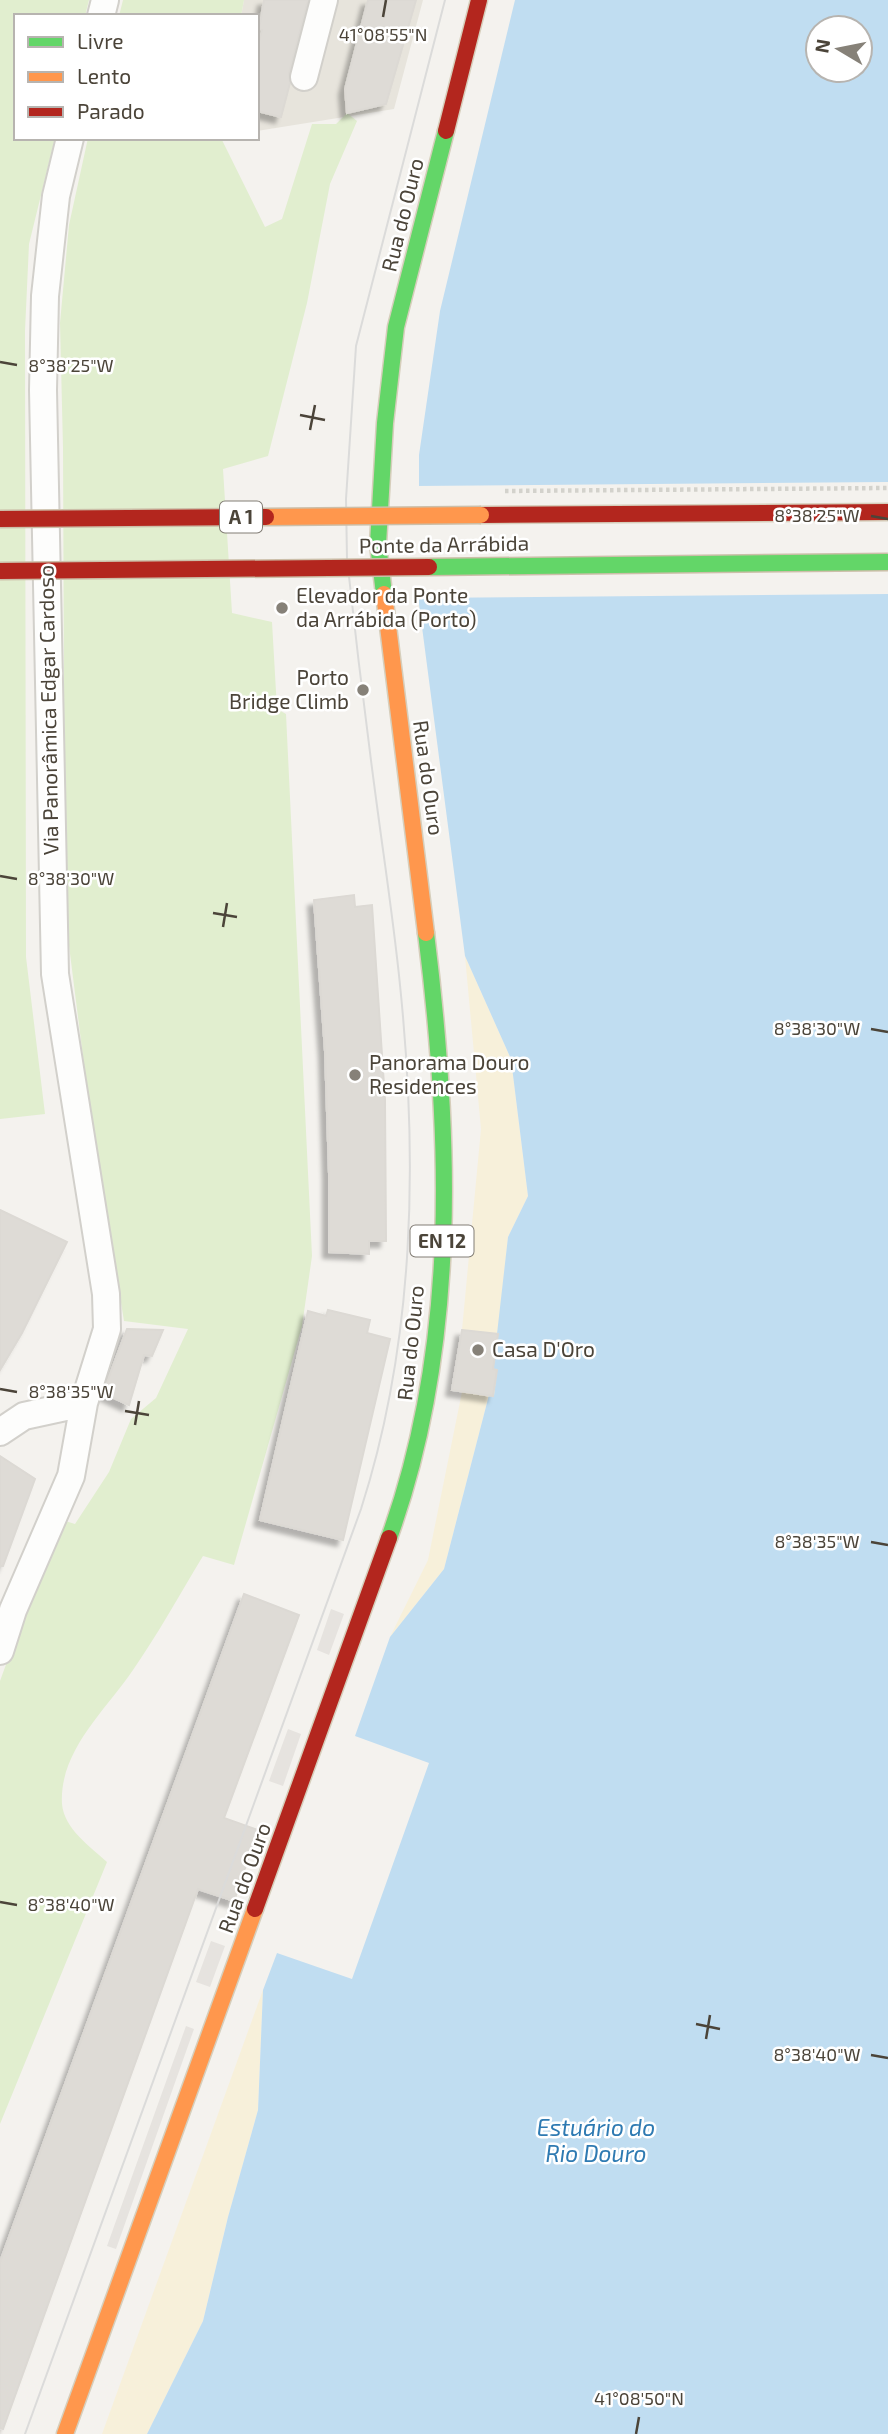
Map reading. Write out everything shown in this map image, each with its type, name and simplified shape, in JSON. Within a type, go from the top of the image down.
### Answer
[{"type":"main road","name":"Rua do Ouro","points":[[65,2434],[405,1493],[424,1418],[435,1341],[443,1237],[444,1144],[439,1040],[378,544],[385,423],[396,327],[479,0]]},
{"type":"main road","name":"Ponte da Arrábida","points":[[0,519],[888,512]]},
{"type":"main road","name":"Ponte da Arrábida","points":[[0,571],[888,562]]},
{"type":"street","points":[[304,77],[324,0]]},
{"type":"street","name":"Via Panorâmica Edgar Cardoso","points":[[0,1651],[7,1619],[71,1476],[84,1403],[107,1329],[106,1294],[55,974],[43,390],[45,296],[56,196],[70,140]]},
{"type":"street","points":[[0,1432],[24,1416],[84,1403]]},
{"type":"shaded area","points":[[244,0],[423,0],[394,109],[259,131],[259,14],[241,14]]},
{"type":"shaded area","points":[[331,1609],[344,1614],[329,1655],[317,1650]]},
{"type":"shaded area","points":[[288,1729],[301,1734],[283,1786],[269,1781]]},
{"type":"shaded area","points":[[211,1941],[225,1946],[210,1987],[196,1982]]},
{"type":"shaded area","points":[[186,2026],[194,2029],[116,2249],[107,2246]]},
{"type":"green space","points":[[0,0],[89,0],[86,14],[14,14],[14,140],[55,140],[29,244],[25,331],[26,957],[45,1114],[0,1119]]},
{"type":"green space","points":[[123,0],[244,0],[241,14],[120,14]]},
{"type":"green space","points":[[347,113],[357,121],[330,184],[307,303],[268,456],[223,469],[232,613],[272,622],[277,709],[286,714],[312,1256],[302,1326],[234,1565],[203,1556],[142,1656],[86,1732],[68,1766],[63,1785],[64,1813],[79,1837],[107,1862],[0,2124],[0,1681],[59,1519],[75,1524],[109,1472],[131,1419],[156,1398],[188,1329],[124,1321],[91,1120],[65,914],[60,323],[69,225],[88,140],[222,140],[265,227],[282,219],[312,124],[336,124]]},
{"type":"sand","points":[[465,956],[511,1059],[528,1196],[508,1237],[498,1334],[462,1330],[481,1129]]},
{"type":"sand","points":[[462,1392],[489,1395],[444,1569],[390,1637],[428,1560]]},
{"type":"sand","points":[[263,1990],[258,2110],[203,2321],[147,2434],[102,2434]]},
{"type":"water","name":"Estuário do Rio Douro","points":[[515,0],[888,0],[888,2434],[147,2434],[203,2321],[258,2110],[263,1990],[277,1953],[352,1979],[429,1763],[355,1736],[390,1637],[444,1569],[489,1395],[494,1395],[497,1370],[493,1369],[508,1237],[528,1196],[511,1059],[465,956],[419,604],[419,455],[440,311]]},
{"type":"pier","points":[[888,482],[888,594],[416,598],[416,486]]},
{"type":"building","points":[[264,0],[308,0],[281,117],[259,112],[259,41],[262,30],[259,29]]},
{"type":"building","points":[[368,0],[416,0],[386,104],[347,113],[345,89]]},
{"type":"building","name":"Panorama Douro Residences","points":[[354,895],[355,907],[372,905],[385,1100],[386,1241],[369,1241],[369,1254],[329,1252],[325,1051],[314,900]]},
{"type":"building","points":[[0,1210],[67,1242],[22,1333],[0,1370]]},
{"type":"building","points":[[328,1310],[370,1320],[367,1333],[390,1339],[343,1540],[260,1520],[308,1311],[326,1316]]},
{"type":"building","points":[[127,1329],[163,1330],[152,1356],[144,1355],[129,1405],[103,1393]]},
{"type":"building","name":"Casa D'Oro","points":[[462,1330],[498,1334],[493,1369],[497,1370],[493,1396],[452,1390]]},
{"type":"building","points":[[0,1456],[35,1479],[3,1566],[0,1566]]},
{"type":"building","points":[[244,1594],[299,1615],[224,1818],[258,1830],[234,1901],[198,1889],[3,2429],[0,2428],[0,2262]]},
{"type":"tram line","points":[[25,2434],[361,1509],[379,1445],[392,1381],[408,1250],[410,1183],[406,1051],[395,940],[347,559],[346,499],[356,346],[445,0]]},
{"type":"traffic: fast","points":[[384,594],[378,544],[385,423],[396,327],[446,131]]},
{"type":"traffic: fast","points":[[429,567],[888,562]]},
{"type":"traffic: fast","points":[[389,1538],[412,1465],[428,1390],[438,1314],[443,1238],[441,1085],[426,933]]},
{"type":"traffic: slow","points":[[266,517],[481,515]]},
{"type":"traffic: slow","points":[[384,594],[426,933]]},
{"type":"traffic: slow","points":[[65,2434],[255,1909]]},
{"type":"traffic: jam","points":[[446,131],[479,0]]},
{"type":"traffic: jam","points":[[481,515],[888,512]]},
{"type":"traffic: jam","points":[[0,519],[266,517]]},
{"type":"traffic: jam","points":[[0,571],[429,567]]},
{"type":"traffic: jam","points":[[255,1909],[389,1538]]},
{"type":"place","name":"Elevador da Ponte da Arrábida (Porto)","points":[[282,608]]},
{"type":"place","name":"Porto Bridge Climb","points":[[363,690]]},
{"type":"place","name":"Panorama Douro Residences","points":[[355,1075]]},
{"type":"place","name":"Casa D'Oro","points":[[478,1350]]}]
